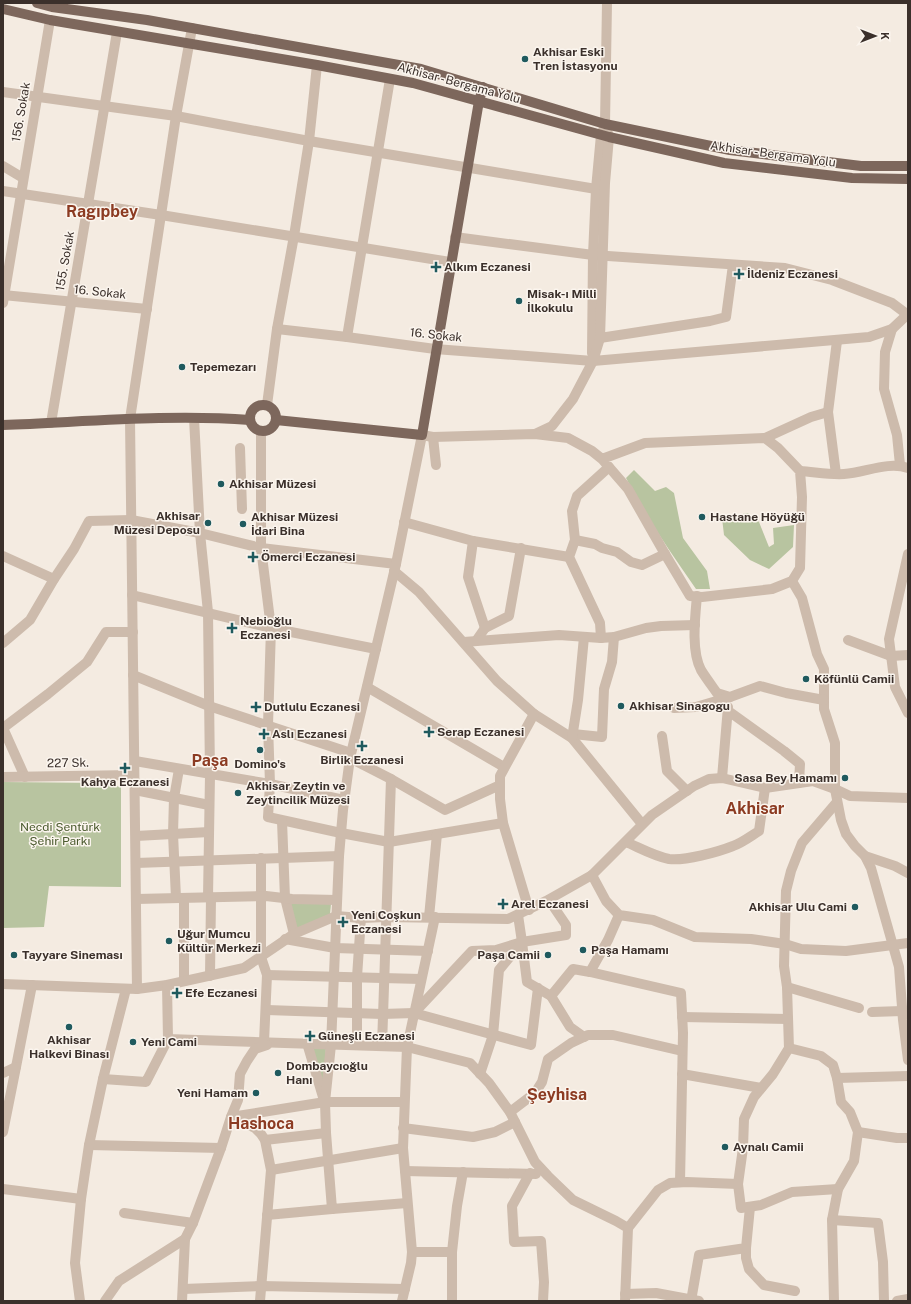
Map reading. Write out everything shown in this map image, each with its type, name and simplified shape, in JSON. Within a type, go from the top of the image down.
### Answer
[{"type":"main road","name":"Akhisar - Bergama Yolu","points":[[37,3],[52,7],[147,20],[421,68],[605,124],[730,150],[860,166],[908,166]]},
{"type":"main road","name":"Akhisar - Bergama Yolu","points":[[3,9],[50,20],[318,65],[413,83],[605,136],[724,163],[852,178],[908,179]]},
{"type":"main road","points":[[276,420],[422,435],[435,349],[478,101],[483,87]]},
{"type":"main road","points":[[259,405],[267,405],[273,409],[276,420],[269,430],[261,431],[254,427],[250,420],[251,413],[255,407],[259,405]]},
{"type":"main road","points":[[3,425],[130,419],[218,418],[250,420]]},
{"type":"street","points":[[593,361],[592,343],[605,136],[607,3]]},
{"type":"street","name":"156. Sokak","points":[[3,298],[50,20]]},
{"type":"street","points":[[137,989],[130,419],[176,116],[192,28]]},
{"type":"street","name":"155. Sokak","points":[[51,423],[117,32]]},
{"type":"street","points":[[267,405],[277,329],[309,141],[318,65]]},
{"type":"street","points":[[347,336],[390,79]]},
{"type":"street","points":[[3,92],[176,116],[309,141],[596,189]]},
{"type":"street","points":[[535,434],[552,426],[574,398],[593,361],[600,338],[596,189],[605,136]]},
{"type":"street","points":[[3,166],[23,178]]},
{"type":"street","points":[[3,191],[294,236],[450,262]]},
{"type":"street","points":[[455,237],[598,255],[785,268],[832,280],[892,302],[908,314],[892,329],[885,352],[884,389],[904,467],[883,467],[859,472],[836,474],[800,471]]},
{"type":"street","points":[[600,338],[710,322],[726,317],[733,264]]},
{"type":"street","name":"16. Sokak","points":[[3,298],[147,309]]},
{"type":"street","name":"16. Sokak","points":[[277,329],[347,336],[435,349],[593,361],[837,341],[869,337],[892,329]]},
{"type":"street","points":[[836,474],[828,412],[837,341]]},
{"type":"street","points":[[602,459],[645,443],[765,438],[811,417],[828,412]]},
{"type":"street","points":[[194,418],[200,533],[208,612],[210,775],[208,860],[210,976]]},
{"type":"street","points":[[261,431],[261,548],[271,628],[268,725],[270,784],[268,817],[389,842],[503,823]]},
{"type":"street","points":[[332,1209],[325,1102],[332,1012],[339,856],[344,800],[351,756],[395,567],[422,435],[433,437],[535,434],[568,438],[592,451],[602,459],[628,489],[690,596],[772,589],[792,581],[800,568],[802,497],[800,471],[778,448],[765,438]]},
{"type":"street","points":[[433,437],[436,465]]},
{"type":"street","points":[[240,448],[246,480],[242,510]]},
{"type":"street","points":[[601,638],[600,623],[569,557],[576,540],[572,511],[577,496],[609,467]]},
{"type":"street","points":[[3,643],[30,620],[74,549],[89,521],[131,520],[200,533],[261,548],[395,567],[464,642],[497,681],[534,714],[573,736],[642,824]]},
{"type":"street","points":[[404,522],[473,541],[569,557]]},
{"type":"street","points":[[576,540],[595,544],[602,548],[617,552],[631,562],[642,565],[665,554]]},
{"type":"street","points":[[473,541],[468,577],[485,628]]},
{"type":"street","points":[[476,641],[485,628],[509,616],[521,548]]},
{"type":"street","points":[[908,554],[889,639],[895,687],[908,713]]},
{"type":"street","points":[[3,556],[54,579]]},
{"type":"street","points":[[792,581],[802,598],[817,654],[824,669],[824,709],[835,743],[835,789],[841,820],[846,834],[865,856],[871,868],[899,968],[902,1011],[908,1060]]},
{"type":"street","points":[[132,595],[271,628],[376,649]]},
{"type":"street","points":[[697,596],[695,646],[700,669],[717,693],[730,697]]},
{"type":"street","points":[[464,642],[559,635],[601,638],[614,637],[646,628],[695,624]]},
{"type":"street","points":[[25,777],[3,728],[87,662],[106,632],[133,632]]},
{"type":"street","points":[[573,736],[584,637]]},
{"type":"street","points":[[573,736],[602,737],[604,689],[612,662],[614,637]]},
{"type":"street","points":[[848,640],[891,656],[908,654]]},
{"type":"street","points":[[133,675],[209,706],[268,725],[351,756],[445,810],[500,785]]},
{"type":"street","points":[[674,708],[696,707],[760,686],[786,693],[824,700]]},
{"type":"street","points":[[367,687],[504,767]]},
{"type":"street","points":[[722,778],[727,710],[730,697]]},
{"type":"street","points":[[727,710],[784,750],[800,764],[799,783]]},
{"type":"street","points":[[529,910],[503,823],[500,776],[534,714]]},
{"type":"street","points":[[662,736],[667,771],[687,791]]},
{"type":"street","points":[[135,761],[210,775],[270,784],[344,800]]},
{"type":"street","points":[[179,769],[174,798],[173,834],[180,900],[184,981]]},
{"type":"street","name":"227 Sk.","points":[[3,777],[134,775]]},
{"type":"street","points":[[3,984],[126,989],[166,985],[244,968],[290,937],[336,916],[361,918],[386,916],[508,919],[549,900],[592,875],[652,815],[694,786],[709,780],[722,778],[765,788],[813,781],[850,796],[908,798]]},
{"type":"street","points":[[382,1046],[384,950],[391,779]]},
{"type":"street","points":[[626,842],[648,852],[670,859],[716,852],[734,846],[760,831],[765,788]]},
{"type":"street","points":[[135,790],[210,805]]},
{"type":"street","points":[[837,802],[802,843],[791,871],[786,891],[784,966],[787,986],[789,1048],[773,1074],[754,1097],[744,1119],[743,1148],[738,1184],[741,1208],[761,1205],[792,1192],[838,1189]]},
{"type":"street","points":[[282,821],[285,898],[290,937]]},
{"type":"street","points":[[136,836],[209,832]]},
{"type":"street","points":[[402,1301],[412,1263],[411,1232],[407,1203],[403,1148],[407,1047],[428,950],[432,917],[437,834]]},
{"type":"street","points":[[136,863],[339,856]]},
{"type":"street","points":[[865,856],[895,866],[908,873]]},
{"type":"street","points":[[261,858],[261,957],[267,975],[269,1042]]},
{"type":"street","points":[[592,875],[606,901],[619,915],[653,920],[695,938],[751,939],[785,944],[801,949],[846,950],[908,943]]},
{"type":"street","points":[[136,899],[180,900],[209,897],[262,896],[337,900]]},
{"type":"street","points":[[414,1013],[472,951],[496,950],[522,942],[566,935],[566,925],[549,900]]},
{"type":"street","points":[[518,915],[527,982],[551,996],[570,1027],[584,1037]]},
{"type":"street","points":[[590,972],[608,940],[619,915]]},
{"type":"street","points":[[358,1045],[357,1013],[361,918]]},
{"type":"street","points":[[290,937],[335,948],[428,950]]},
{"type":"street","points":[[480,1074],[493,1035],[499,970],[522,942]]},
{"type":"street","points":[[551,996],[573,969],[681,993],[682,1074],[680,1182]]},
{"type":"street","points":[[267,975],[421,979]]},
{"type":"street","points":[[3,1132],[32,985]]},
{"type":"street","points":[[103,1079],[146,1082],[168,1039],[166,985]]},
{"type":"street","points":[[787,986],[859,1008]]},
{"type":"street","points":[[267,1010],[382,1014],[414,1013],[531,1045],[538,988]]},
{"type":"street","points":[[80,1301],[75,1263],[81,1199],[89,1145],[103,1079],[126,989]]},
{"type":"street","points":[[872,1012],[902,1011]]},
{"type":"street","points":[[682,1017],[788,1019]]},
{"type":"street","points":[[510,1112],[536,1093],[542,1082],[548,1060],[572,1043],[588,1035],[613,1035],[682,1051]]},
{"type":"street","points":[[168,1039],[407,1047],[470,1064],[489,1083],[510,1112],[534,1162],[573,1200],[628,1228]]},
{"type":"street","points":[[182,1301],[185,1239],[193,1223],[238,1100],[240,1074],[255,1049],[269,1042]]},
{"type":"street","points":[[307,1043],[325,1102]]},
{"type":"street","points":[[789,1048],[821,1056],[834,1065],[841,1102],[850,1112],[858,1132],[854,1161],[838,1189],[832,1220],[834,1301]]},
{"type":"street","points":[[3,1072],[16,1067]]},
{"type":"street","points":[[682,1074],[761,1088]]},
{"type":"street","points":[[837,1078],[908,1076]]},
{"type":"street","points":[[231,1117],[325,1102],[404,1102]]},
{"type":"street","points":[[231,1117],[255,1128],[261,1134],[265,1140],[271,1170],[260,1301]]},
{"type":"street","points":[[403,1128],[473,1137],[495,1132],[515,1122]]},
{"type":"street","points":[[858,1132],[897,1138],[908,1138]]},
{"type":"street","points":[[265,1140],[326,1133]]},
{"type":"street","points":[[89,1145],[221,1148]]},
{"type":"street","points":[[271,1170],[403,1148]]},
{"type":"street","points":[[404,1171],[530,1173],[548,1176]]},
{"type":"street","points":[[452,1301],[452,1252],[456,1206],[463,1172]]},
{"type":"street","points":[[530,1173],[512,1206],[514,1242],[541,1241],[544,1282],[543,1301]]},
{"type":"street","points":[[738,1184],[680,1182],[670,1183],[658,1190],[628,1228],[625,1297],[656,1293],[694,1300],[699,1255],[746,1248]]},
{"type":"street","points":[[3,1190],[81,1199]]},
{"type":"street","points":[[267,1215],[407,1203]]},
{"type":"street","points":[[750,1207],[746,1248],[746,1258],[749,1269],[764,1285],[795,1291]]},
{"type":"street","points":[[124,1213],[193,1223]]},
{"type":"street","points":[[832,1220],[878,1223],[883,1262],[884,1301]]},
{"type":"street","points":[[105,1301],[120,1281],[185,1239]]},
{"type":"street","points":[[412,1252],[452,1252]]},
{"type":"street","points":[[183,1290],[262,1286],[405,1289]]},
{"type":"street","points":[[897,1301],[908,1299]]},
{"type":"green space","points":[[634,470],[655,491],[666,487],[674,493],[683,538],[707,571],[710,589],[696,589],[659,535],[626,478]]},
{"type":"green space","points":[[748,513],[759,522],[769,547],[774,544],[773,528],[794,525],[793,547],[769,569],[750,560],[724,535],[722,518]]},
{"type":"green space","name":"Necdi Şentürk Şehir Parkı","points":[[3,782],[100,783],[121,787],[121,887],[49,886],[44,927],[3,928]]},
{"type":"green space","points":[[290,904],[331,904],[330,914],[296,929]]},
{"type":"green space","points":[[311,1047],[326,1048],[324,1085]]},
{"type":"place","name":"Akhisar Eski Tren İstasyonu","points":[[525,59]]},
{"type":"place","name":"Alkım Eczanesi","points":[[436,267]]},
{"type":"place","name":"İldeniz Eczanesi","points":[[739,274]]},
{"type":"place","name":"Misak-ı Milli İlkokulu","points":[[519,301]]},
{"type":"place","name":"Tepemezarı","points":[[182,367]]},
{"type":"place","name":"Akhisar Müzesi","points":[[221,484]]},
{"type":"place","name":"Hastane Höyüğü","points":[[702,517]]},
{"type":"place","name":"Akhisar Müzesi Deposu","points":[[208,523]]},
{"type":"place","name":"Akhisar Müzesi İdari Bina","points":[[243,524]]},
{"type":"place","name":"Ömerci Eczanesi","points":[[253,557]]},
{"type":"place","name":"Nebioğlu Eczanesi","points":[[232,628]]},
{"type":"place","name":"Köfünlü Camii","points":[[806,679]]},
{"type":"place","name":"Akhisar Sinagogu","points":[[621,706]]},
{"type":"place","name":"Dutlulu Eczanesi","points":[[256,707]]},
{"type":"place","name":"Serap Eczanesi","points":[[429,732]]},
{"type":"place","name":"Aslı Eczanesi","points":[[264,734]]},
{"type":"place","name":"Birlik Eczanesi","points":[[362,746]]},
{"type":"place","name":"Domino's","points":[[260,750]]},
{"type":"place","name":"Kahya Eczanesi","points":[[125,768]]},
{"type":"place","name":"Sasa Bey Hamamı","points":[[845,778]]},
{"type":"place","name":"Akhisar Zeytin ve Zeytincilik Müzesi","points":[[238,793]]},
{"type":"place","name":"Arel Eczanesi","points":[[503,904]]},
{"type":"place","name":"Akhisar Ulu Cami","points":[[855,907]]},
{"type":"place","name":"Yeni Coşkun Eczanesi","points":[[343,922]]},
{"type":"place","name":"Uğur Mumcu Kültür Merkezi","points":[[169,941]]},
{"type":"place","name":"Paşa Hamamı","points":[[583,950]]},
{"type":"place","name":"Tayyare Sineması","points":[[14,955]]},
{"type":"place","name":"Paşa Camii","points":[[548,955]]},
{"type":"place","name":"Efe Eczanesi","points":[[177,993]]},
{"type":"place","name":"Akhisar Halkevi Binası","points":[[69,1027]]},
{"type":"place","name":"Güneşli Eczanesi","points":[[310,1036]]},
{"type":"place","name":"Yeni Cami","points":[[133,1042]]},
{"type":"place","name":"Dombaycıoğlu Hanı","points":[[278,1073]]},
{"type":"place","name":"Yeni Hamam","points":[[256,1093]]},
{"type":"place","name":"Aynalı Camii","points":[[725,1147]]},
{"type":"district","name":"Ragıpbey","points":[[102,211]]},
{"type":"district","name":"Paşa","points":[[210,760]]},
{"type":"district","name":"Akhisar","points":[[755,808]]},
{"type":"district","name":"Şeyhisa","points":[[557,1094]]},
{"type":"district","name":"Hashoca","points":[[261,1123]]}]
